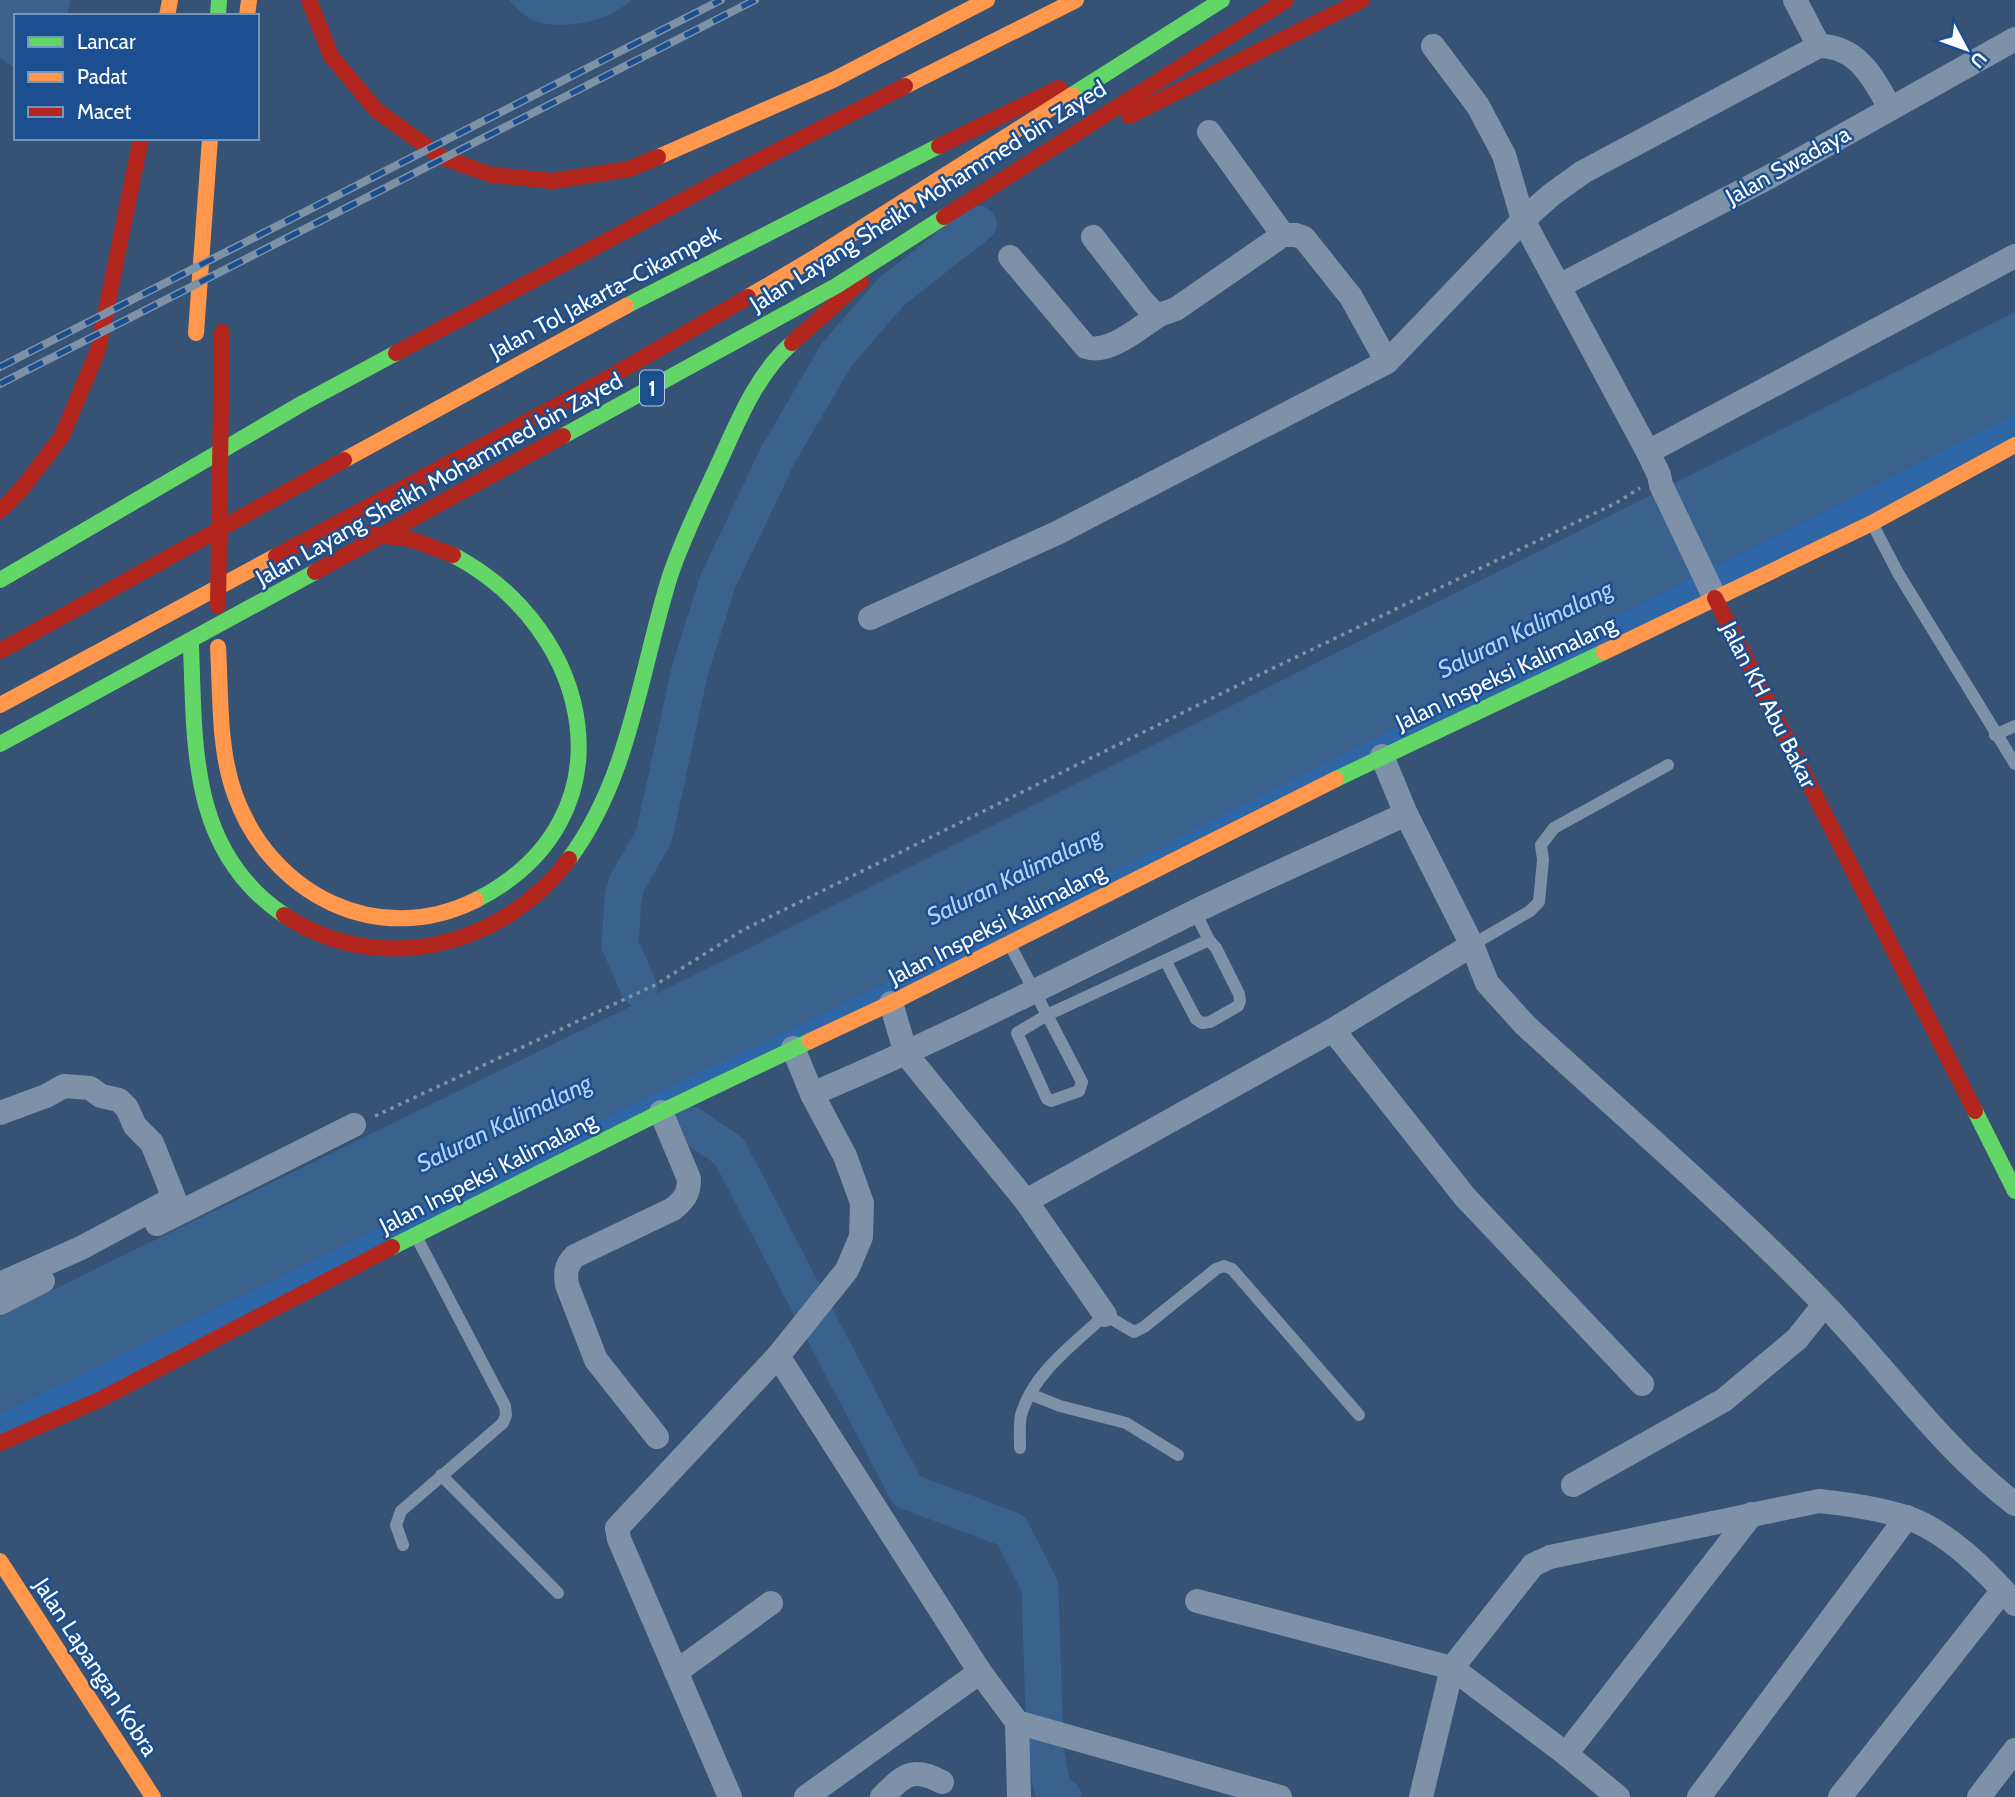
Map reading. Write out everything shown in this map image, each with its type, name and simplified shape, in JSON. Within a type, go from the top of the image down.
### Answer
[{"type":"main road","points":[[309,0],[331,56],[376,110],[441,157],[492,175],[552,181],[629,169],[834,80],[987,0]]},
{"type":"main road","name":"Jalan Tol Jakarta–Cikampek","points":[[0,580],[303,403],[740,170],[1076,0]]},
{"type":"main road","name":"Jalan Layang Sheikh Mohammed bin Zayed","points":[[0,744],[836,286],[1286,0]]},
{"type":"main road","points":[[193,524],[191,646],[197,773],[205,810],[220,847],[248,885],[273,907],[304,926],[359,946],[399,948],[440,943],[467,937],[505,921],[559,875],[597,818],[623,751],[675,563],[739,418],[773,362],[840,298],[900,251],[996,187],[1042,160],[1362,0]]},
{"type":"main road","name":"Jalan Tol Jakarta–Cikampek","points":[[0,651],[586,326],[892,167],[1227,3]]},
{"type":"main road","name":"Jalan Layang Sheikh Mohammed bin Zayed","points":[[0,705],[613,375],[814,258],[1227,3]]},
{"type":"main road","points":[[0,511],[23,487],[62,436],[98,350],[141,140]]},
{"type":"main road","points":[[196,340],[209,140]]},
{"type":"main road","points":[[39,666],[289,545],[327,535],[393,534],[454,553],[489,575],[520,604],[548,636],[571,682],[579,723],[579,765],[570,802],[554,834],[537,857],[502,886],[461,908],[403,920],[360,915],[320,897],[285,875],[258,843],[241,813],[227,772],[218,647],[223,325]]},
{"type":"main road","points":[[194,442],[194,483]]},
{"type":"main road","name":"Jalan Inspeksi Kalimalang","points":[[0,1443],[99,1399],[416,1234],[661,1112],[891,1003],[1382,756],[1665,624],[1702,592],[1756,579],[1872,523],[2015,445]]},
{"type":"main road","name":"Jalan KH Abu Bakar","points":[[1702,592],[2015,1191]]},
{"type":"main road","name":"Jalan Lapangan Kobra","points":[[0,1561],[153,1797]]},
{"type":"street","points":[[1795,0],[1819,46]]},
{"type":"street","name":"Jalan Swadaya","points":[[1559,286],[1769,177],[2015,39]]},
{"type":"street","name":"Jalan KH Abu Bakar","points":[[1433,46],[1478,106],[1504,155],[1523,220],[1648,452],[1702,592]]},
{"type":"street","points":[[870,618],[1057,533],[1387,362],[1550,195],[1583,172],[1819,46],[1830,46],[1855,57],[1868,70],[1891,108]]},
{"type":"street","points":[[1209,132],[1283,235]]},
{"type":"street","points":[[1010,257],[1086,347],[1094,350],[1106,348],[1160,315],[1176,309],[1283,235],[1296,235],[1304,238],[1351,297],[1387,362]]},
{"type":"street","points":[[1093,237],[1144,303],[1160,315]]},
{"type":"street","points":[[1648,452],[2015,256]]},
{"type":"street","points":[[1382,756],[1406,814],[1472,945],[1487,983],[1515,1015],[1697,1182],[1824,1305],[1926,1420],[1963,1458],[2015,1503]]},
{"type":"street","points":[[812,1094],[906,1054],[1195,912],[1406,814]]},
{"type":"street","points":[[1026,1201],[1334,1030],[1472,945]]},
{"type":"street","points":[[891,1003],[906,1054],[1026,1201],[1105,1315]]},
{"type":"street","points":[[1334,1030],[1465,1197],[1642,1384]]},
{"type":"street","points":[[730,1797],[619,1539],[617,1528],[778,1356],[847,1270],[861,1237],[862,1203],[845,1156],[812,1094],[793,1048]]},
{"type":"street","points":[[0,1113],[46,1096],[64,1086],[90,1088],[101,1096],[119,1100],[127,1108],[135,1126],[152,1143],[174,1198],[81,1248],[0,1284]]},
{"type":"street","points":[[657,1437],[596,1360],[567,1285],[565,1273],[575,1256],[673,1209],[684,1199],[689,1189],[689,1179],[661,1112]]},
{"type":"street","points":[[0,1303],[355,1125]]},
{"type":"street","points":[[1573,1485],[1724,1400],[1797,1339],[1824,1305]]},
{"type":"street","points":[[778,1356],[980,1672],[1023,1724],[1280,1797]]},
{"type":"street","points":[[1421,1797],[1452,1668],[1533,1565],[1550,1557],[1819,1501],[1859,1506],[1907,1517],[1945,1538],[1978,1564],[2009,1597],[1840,1797]]},
{"type":"street","points":[[1566,1754],[1752,1514]]},
{"type":"street","points":[[1699,1797],[1907,1517]]},
{"type":"street","points":[[1197,1601],[1452,1668],[1618,1797]]},
{"type":"street","points":[[676,1672],[771,1603]]},
{"type":"street","points":[[806,1797],[980,1672]]},
{"type":"street","points":[[1019,1797],[1023,1724]]},
{"type":"street","points":[[1979,1797],[2015,1750]]},
{"type":"street","points":[[883,1797],[899,1780],[917,1773],[926,1774],[942,1782]]},
{"type":"lane","points":[[1872,523],[1898,573],[2015,764]]},
{"type":"lane","points":[[1665,624],[1702,592]]},
{"type":"lane","points":[[1995,735],[2015,726]]},
{"type":"lane","points":[[1472,945],[1530,911],[1539,902],[1543,860],[1541,845],[1553,828],[1668,765]]},
{"type":"lane","points":[[1165,960],[1196,1020],[1202,1023],[1210,1022],[1232,1011],[1240,1001],[1216,948],[1195,912]]},
{"type":"lane","points":[[1009,942],[1034,993],[1047,1015],[1082,1082],[1079,1091],[1054,1102],[1047,1099],[1017,1032],[1047,1015],[1209,940]]},
{"type":"lane","points":[[403,1545],[396,1525],[401,1511],[502,1423],[506,1415],[505,1406],[416,1234]]},
{"type":"lane","points":[[1020,1448],[1021,1417],[1030,1394],[1045,1372],[1105,1315],[1134,1332],[1216,1269],[1228,1266],[1359,1415]]},
{"type":"lane","points":[[1030,1394],[1060,1406],[1126,1423],[1178,1455]]},
{"type":"lane","points":[[441,1475],[558,1593]]},
{"type":"path","points":[[355,1125],[655,985],[743,930],[1660,480]]},
{"type":"shaded area","points":[[2015,414],[2015,445],[1665,624],[0,1443],[0,1414],[1703,572]]},
{"type":"water","points":[[0,0],[70,0],[67,14],[14,14],[14,68],[0,58]]},
{"type":"water","points":[[509,0],[631,0],[612,13],[589,22],[552,25],[532,20]]},
{"type":"water","name":"Saluran Kalimalang","points":[[2015,312],[2015,414],[1020,918],[0,1414],[0,1316],[737,954]]},
{"type":"waterway","points":[[639,988],[620,945],[623,897],[627,883],[654,836],[690,670],[718,581],[778,455],[837,354],[892,291],[978,224]]},
{"type":"waterway","points":[[691,1125],[729,1151],[907,1491],[1011,1530],[1040,1587],[1045,1750],[1052,1787],[1063,1797]]},
{"type":"railway","points":[[0,367],[721,0]]},
{"type":"railway","points":[[0,384],[755,0]]},
{"type":"traffic: fast","points":[[218,14],[219,0]]},
{"type":"traffic: fast","points":[[1072,95],[1222,0]]},
{"type":"traffic: fast","points":[[626,306],[939,146]]},
{"type":"traffic: fast","points":[[563,436],[836,286],[944,217]]},
{"type":"traffic: fast","points":[[569,859],[590,827],[620,759],[670,576],[688,529],[752,394],[780,354],[792,343]]},
{"type":"traffic: fast","points":[[0,580],[303,403],[396,353]]},
{"type":"traffic: fast","points":[[453,555],[501,588],[539,629],[564,675],[577,725],[576,775],[560,822],[527,865],[476,900]]},
{"type":"traffic: fast","points":[[0,744],[315,572]]},
{"type":"traffic: fast","points":[[191,646],[197,758],[203,794],[214,828],[230,860],[253,889],[284,915]]},
{"type":"traffic: fast","points":[[1336,779],[1604,652]]},
{"type":"traffic: fast","points":[[392,1247],[661,1112],[810,1041]]},
{"type":"traffic: fast","points":[[1975,1111],[2015,1191]]},
{"type":"traffic: slow","points":[[167,14],[170,0]]},
{"type":"traffic: slow","points":[[247,14],[249,0]]},
{"type":"traffic: slow","points":[[658,157],[833,80],[987,0]]},
{"type":"traffic: slow","points":[[905,86],[1076,0]]},
{"type":"traffic: slow","points":[[748,297],[1072,95]]},
{"type":"traffic: slow","points":[[196,333],[210,140]]},
{"type":"traffic: slow","points":[[344,460],[626,306]]},
{"type":"traffic: slow","points":[[1604,652],[1872,523],[2015,445]]},
{"type":"traffic: slow","points":[[0,705],[276,556]]},
{"type":"traffic: slow","points":[[218,647],[221,722],[230,777],[235,795],[252,830],[274,860],[301,885],[332,903],[366,915],[402,918],[439,914],[476,900]]},
{"type":"traffic: slow","points":[[810,1041],[1336,779]]},
{"type":"traffic: slow","points":[[0,1561],[153,1797]]},
{"type":"traffic: jam","points":[[309,0],[331,56],[376,110],[441,157],[492,175],[553,181],[629,169],[658,157]]},
{"type":"traffic: jam","points":[[944,217],[1286,0]]},
{"type":"traffic: jam","points":[[1129,116],[1362,0]]},
{"type":"traffic: jam","points":[[396,353],[740,170],[905,86]]},
{"type":"traffic: jam","points":[[939,146],[1059,88]]},
{"type":"traffic: jam","points":[[0,511],[23,487],[62,436],[98,350],[141,140]]},
{"type":"traffic: jam","points":[[792,343],[861,281]]},
{"type":"traffic: jam","points":[[276,556],[601,382],[748,297]]},
{"type":"traffic: jam","points":[[218,606],[222,332]]},
{"type":"traffic: jam","points":[[315,572],[563,436]]},
{"type":"traffic: jam","points":[[0,651],[344,460]]},
{"type":"traffic: jam","points":[[361,533],[410,539],[453,555]]},
{"type":"traffic: jam","points":[[1715,598],[1975,1111]]},
{"type":"traffic: jam","points":[[284,915],[321,934],[359,945],[398,948],[437,944],[474,932],[510,914],[541,890],[569,859]]},
{"type":"traffic: jam","points":[[0,1443],[99,1400],[392,1247]]}]
